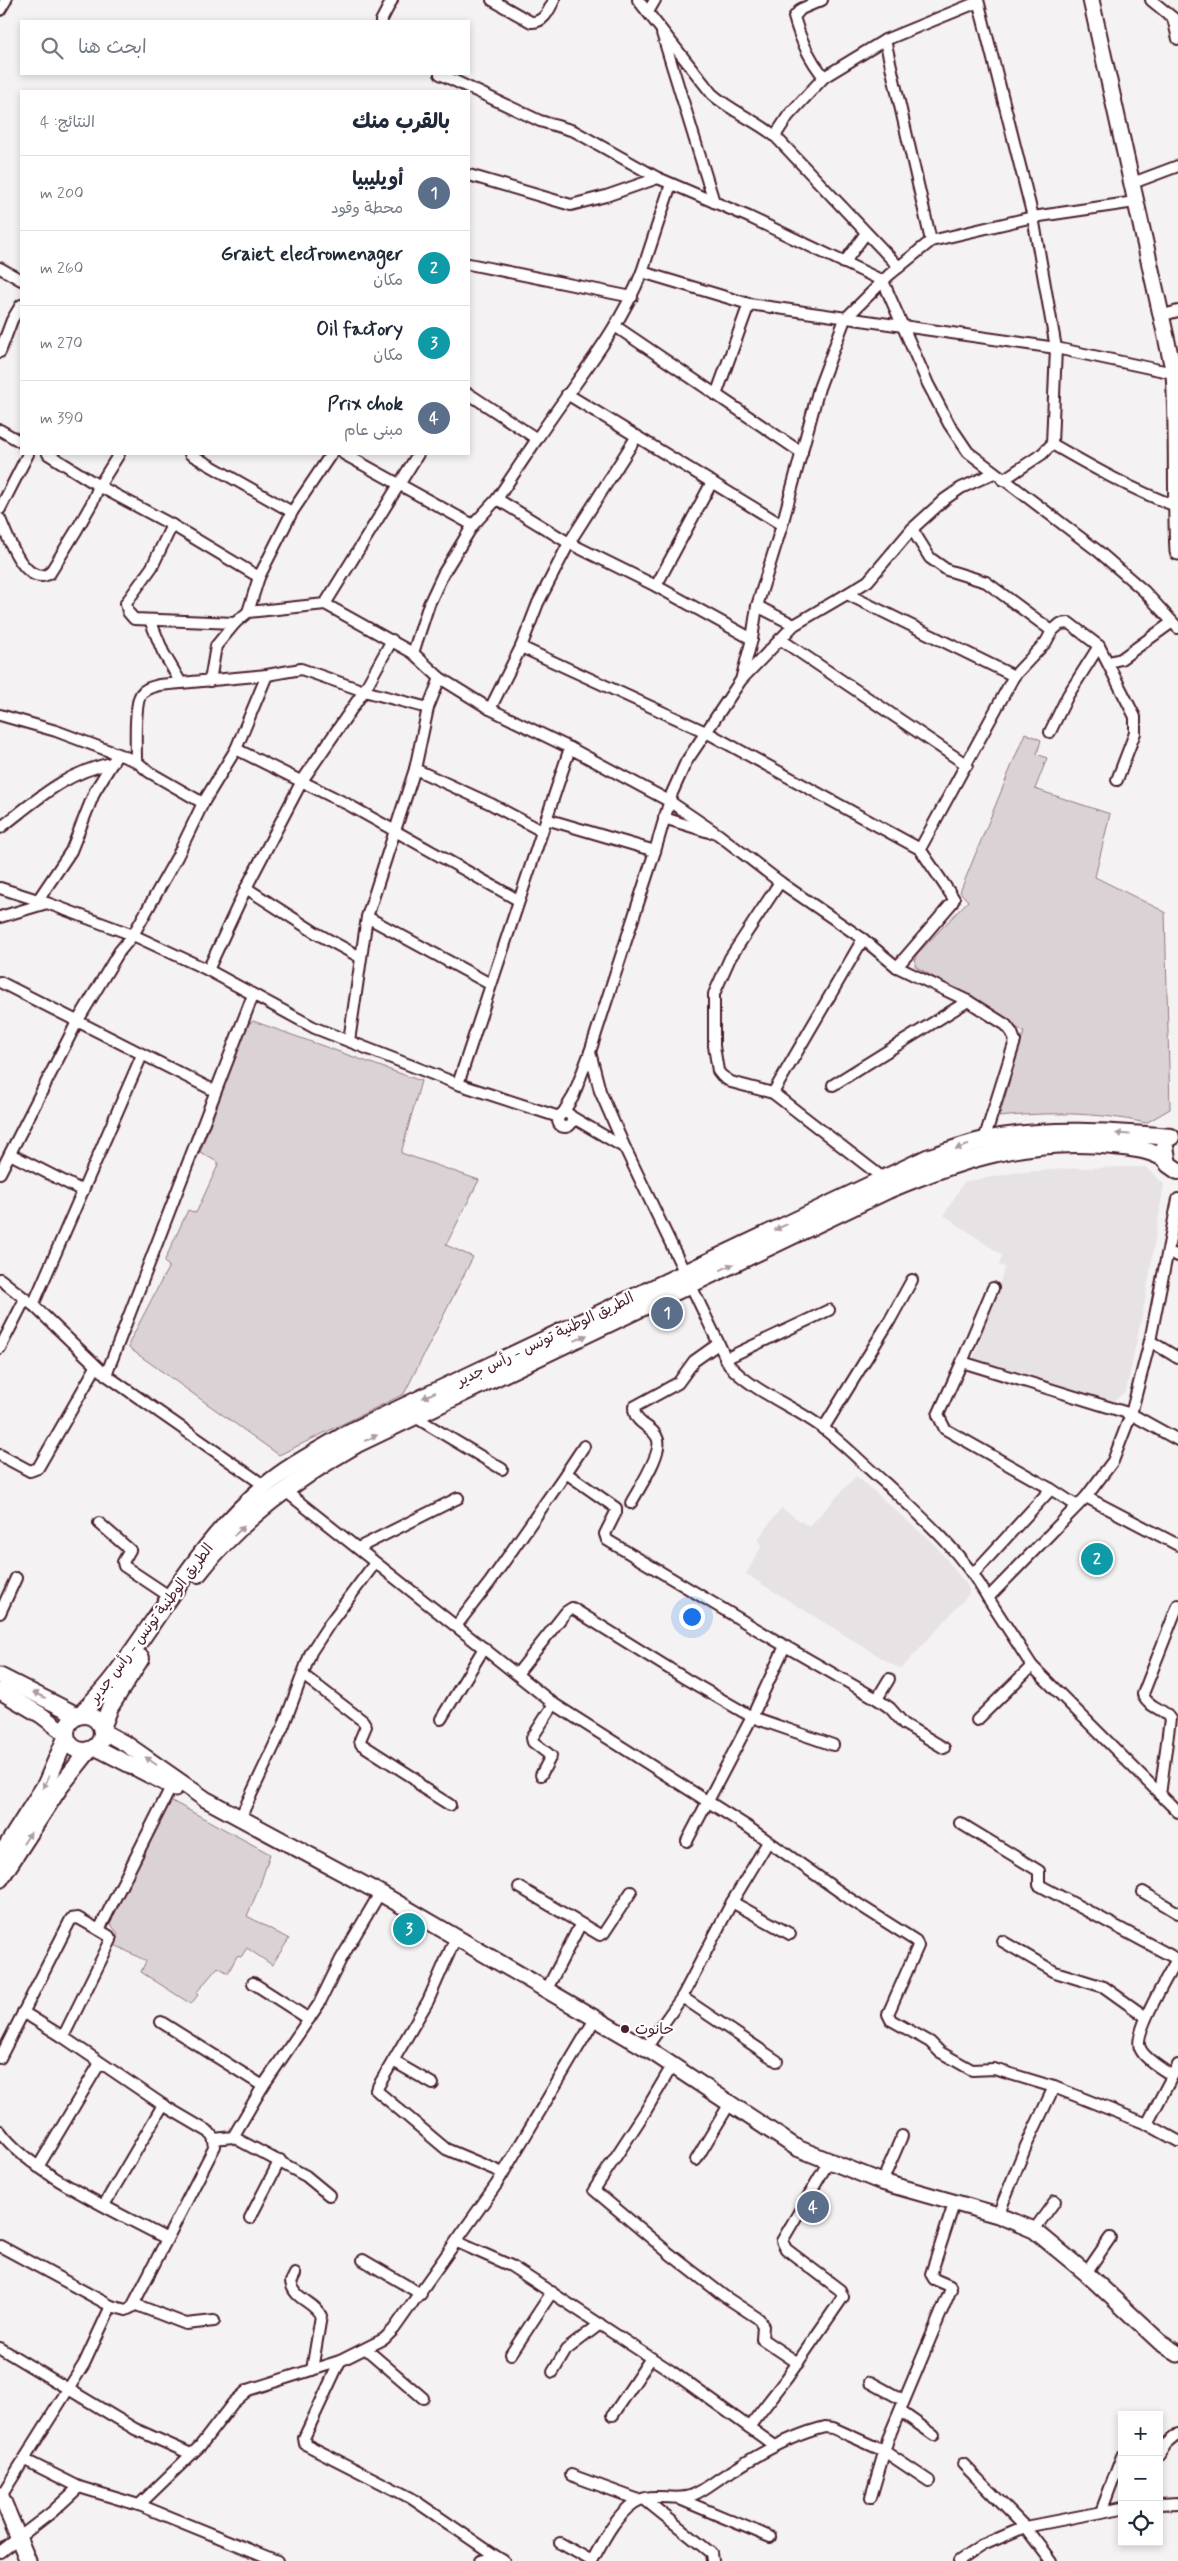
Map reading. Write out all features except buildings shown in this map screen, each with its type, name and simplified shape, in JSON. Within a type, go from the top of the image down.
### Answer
[{"type":"main road","name":"الطريق الوطنية تونس - رأس جدير","points":[[102,1729],[127,1678],[200,1572],[234,1535],[284,1490],[313,1469],[357,1444],[415,1417],[883,1178],[926,1158],[984,1140],[1027,1134],[1079,1131],[1175,1136]]},
{"type":"main road","points":[[1175,1136],[1165,1147],[1165,1159],[1178,1172]]},
{"type":"main road","name":"الطريق الوطنية تونس - رأس جدير","points":[[79,1715],[115,1676],[192,1563],[265,1486],[299,1462],[348,1433],[689,1278],[934,1171],[1001,1150],[1083,1142],[1154,1152],[1165,1159]]},
{"type":"main road","points":[[0,1879],[59,1788],[101,1740],[102,1729],[96,1719],[79,1715],[69,1721],[66,1736],[46,1784],[1,1855]]},
{"type":"main road","points":[[66,1736],[78,1750],[92,1749]]},
{"type":"street","points":[[0,10],[6,0]]},
{"type":"street","points":[[382,20],[392,0]]},
{"type":"street","points":[[492,0],[531,22],[542,19],[554,0]]},
{"type":"street","points":[[638,0],[712,94],[727,107],[757,122],[775,136],[899,266]]},
{"type":"street","points":[[648,12],[655,0]]},
{"type":"street","points":[[822,0],[801,9],[794,17],[800,37],[816,67],[824,77]]},
{"type":"street","points":[[1091,0],[1160,316],[1176,373],[1178,415],[1176,506],[1178,552]]},
{"type":"street","points":[[1152,0],[1175,20],[1178,39]]},
{"type":"street","points":[[567,1117],[655,851],[669,801],[686,762],[708,733],[741,680],[794,625],[868,581],[912,529],[961,488],[999,476],[1042,454],[1052,444],[1056,348],[1033,217],[978,1],[885,40],[824,77],[788,116],[775,136]]},
{"type":"street","points":[[660,27],[714,202]]},
{"type":"street","points":[[885,40],[931,241]]},
{"type":"street","points":[[442,75],[540,121],[574,131],[658,178],[883,281],[928,384],[948,424],[968,452],[1098,551],[1144,591],[1175,625],[1121,659],[1109,662]]},
{"type":"street","points":[[1130,184],[1178,166]]},
{"type":"street","points":[[470,176],[571,205],[606,196],[658,178]]},
{"type":"street","points":[[413,653],[436,589],[473,525],[496,499],[615,326],[632,297],[671,184]]},
{"type":"street","points":[[741,680],[752,639],[757,606],[782,525],[819,388],[845,318],[899,266],[931,241],[1033,217],[1135,202]]},
{"type":"street","points":[[844,262],[866,233]]},
{"type":"street","points":[[470,264],[632,297]]},
{"type":"street","points":[[0,268],[20,279]]},
{"type":"street","points":[[642,272],[750,304],[1056,348],[1176,373]]},
{"type":"street","points":[[716,395],[750,304]]},
{"type":"street","points":[[0,352],[12,320],[20,307]]},
{"type":"street","points":[[1160,316],[1178,311]]},
{"type":"street","points":[[615,326],[802,453]]},
{"type":"street","points":[[567,394],[782,525]]},
{"type":"street","points":[[470,395],[537,439]]},
{"type":"street","points":[[0,430],[20,441]]},
{"type":"street","points":[[490,709],[521,647],[538,603],[569,543],[637,436]]},
{"type":"street","points":[[1052,444],[1118,481],[1176,506]]},
{"type":"street","points":[[0,509],[27,455]]},
{"type":"street","points":[[50,455],[99,486],[172,525],[259,577]]},
{"type":"street","points":[[0,518],[10,544],[25,568],[37,576],[44,576],[50,573],[118,455]]},
{"type":"street","points":[[192,455],[292,512]]},
{"type":"street","points":[[210,681],[216,646],[235,623],[248,612],[259,577],[292,512],[330,455]]},
{"type":"street","points":[[346,455],[473,525]]},
{"type":"street","points":[[325,604],[397,484],[417,455]]},
{"type":"street","points":[[656,586],[712,482]]},
{"type":"street","points":[[496,499],[569,543],[656,586],[752,639]]},
{"type":"street","points":[[172,525],[152,566],[126,602],[128,612],[134,619],[235,623]]},
{"type":"street","points":[[912,529],[930,558],[947,570],[986,582],[1052,631]]},
{"type":"street","points":[[847,594],[1014,676]]},
{"type":"street","points":[[248,612],[325,604],[392,640],[413,653],[440,678],[490,709],[570,748],[669,801],[719,835],[780,882],[863,939],[897,967],[968,1001],[1006,1025],[1015,1041],[984,1140]]},
{"type":"street","points":[[757,606],[794,625]]},
{"type":"street","points":[[150,620],[163,652],[181,683]]},
{"type":"street","points":[[920,849],[1014,676],[1060,624],[1069,623],[1099,646],[1129,702],[1136,727],[1117,780]]},
{"type":"street","points":[[780,639],[967,765]]},
{"type":"street","points":[[208,970],[246,888],[302,781],[364,691],[392,640]]},
{"type":"street","points":[[1050,732],[1068,695],[1099,646]]},
{"type":"street","points":[[521,647],[708,733],[920,849],[954,898],[952,904],[897,967]]},
{"type":"street","points":[[136,761],[138,704],[141,694],[159,684],[267,675],[301,669],[364,691],[428,708]]},
{"type":"street","points":[[0,1173],[77,1022],[119,952],[133,934],[177,856],[203,803],[236,748],[267,675]]},
{"type":"street","points":[[349,1040],[367,917],[396,832],[415,769],[428,708],[440,678]]},
{"type":"street","points":[[0,715],[56,731],[115,759],[136,761],[148,772],[203,803]]},
{"type":"street","points":[[236,748],[302,781],[518,900]]},
{"type":"street","points":[[458,1084],[570,748]]},
{"type":"street","points":[[0,828],[43,794],[75,774],[115,759]]},
{"type":"street","points":[[0,917],[43,901],[71,851],[95,791],[115,759]]},
{"type":"street","points":[[415,769],[491,804],[542,831]]},
{"type":"street","points":[[664,818],[719,835]]},
{"type":"street","points":[[546,819],[655,851]]},
{"type":"street","points":[[780,882],[730,958],[714,994],[714,1046],[718,1070],[731,1082],[773,1092],[883,1178]]},
{"type":"street","points":[[0,888],[43,901],[133,934],[208,970],[315,1028],[458,1084],[567,1117],[625,1148]]},
{"type":"street","points":[[246,888],[316,933],[360,957]]},
{"type":"street","points":[[367,917],[490,984]]},
{"type":"street","points":[[773,1092],[863,939]]},
{"type":"street","points":[[0,982],[142,1056],[215,1091]]},
{"type":"street","points":[[106,1375],[253,995]]},
{"type":"street","points":[[833,1085],[968,1001]]},
{"type":"street","points":[[590,1052],[600,1091],[625,1148],[689,1278],[725,1359],[741,1376],[823,1428],[942,1536],[974,1573],[1032,1666],[1178,1812]]},
{"type":"street","points":[[0,1348],[29,1302],[83,1191],[142,1056]]},
{"type":"street","points":[[10,1154],[83,1191]]},
{"type":"street","points":[[988,1598],[1086,1497],[1113,1461],[1131,1414],[1173,1254],[1178,1199]]},
{"type":"street","points":[[0,1278],[29,1302],[106,1375],[265,1486]]},
{"type":"street","points":[[823,1428],[890,1320],[912,1280]]},
{"type":"street","points":[[993,1288],[938,1415],[944,1429],[1077,1506]]},
{"type":"street","points":[[725,1359],[829,1310]]},
{"type":"street","points":[[1150,1341],[1178,1358]]},
{"type":"street","points":[[631,1503],[656,1456],[659,1446],[656,1434],[639,1422],[634,1413],[634,1407],[678,1383],[694,1361],[718,1344]]},
{"type":"street","points":[[962,1362],[1131,1414],[1178,1440]]},
{"type":"street","points":[[0,1455],[30,1470],[38,1468],[96,1367]]},
{"type":"street","points":[[415,1417],[502,1469]]},
{"type":"street","points":[[456,1626],[490,1582],[584,1446]]},
{"type":"street","points":[[566,1472],[616,1508],[616,1512],[604,1534],[607,1540],[877,1699],[890,1708],[904,1724],[944,1748]]},
{"type":"street","points":[[974,1573],[1050,1489]]},
{"type":"street","points":[[284,1490],[554,1704],[636,1753],[850,1900],[916,1941],[918,1946],[888,2014],[891,2020],[930,2042],[940,2052],[972,2070],[994,2069],[1054,2087],[1147,2124],[1178,2141]]},
{"type":"street","points":[[1086,1497],[1176,1544],[1178,1532]]},
{"type":"street","points":[[358,1548],[458,1498]]},
{"type":"street","points":[[99,1523],[130,1550],[123,1562],[124,1566],[169,1596]]},
{"type":"street","points":[[240,1818],[283,1727],[311,1652],[330,1623],[375,1563]]},
{"type":"street","points":[[0,1613],[16,1578]]},
{"type":"street","points":[[1160,1795],[1170,1719],[1145,1700],[1144,1694],[1178,1605]]},
{"type":"street","points":[[517,1674],[566,1612],[572,1608],[686,1679],[752,1717],[833,1745]]},
{"type":"street","points":[[686,1841],[752,1717],[785,1646]]},
{"type":"street","points":[[442,1719],[484,1648]]},
{"type":"street","points":[[976,1720],[1032,1666]]},
{"type":"street","points":[[303,1675],[363,1721],[366,1726],[360,1740],[362,1744],[414,1778],[423,1788],[450,1805]]},
{"type":"street","points":[[0,1676],[79,1715]]},
{"type":"street","points":[[877,1699],[889,1679]]},
{"type":"street","points":[[0,1691],[41,1715],[66,1736]]},
{"type":"street","points":[[541,1775],[551,1756],[533,1742],[532,1738],[554,1704]]},
{"type":"street","points":[[102,1729],[126,1744],[173,1782]]},
{"type":"street","points":[[92,1749],[173,1782],[380,1893],[646,2048],[797,2148],[882,2182],[998,2215],[1034,2230],[1086,2273],[1160,2342],[1178,2354]]},
{"type":"street","points":[[99,1930],[173,1782]]},
{"type":"street","points":[[960,1823],[1039,1871],[1040,1885],[1178,1957],[1146,2017],[1139,2047],[1172,2076]]},
{"type":"street","points":[[646,2048],[682,1997],[732,1902],[768,1842]]},
{"type":"street","points":[[519,1886],[596,1934],[604,1933],[631,1892]]},
{"type":"street","points":[[1143,1892],[1178,1913]]},
{"type":"street","points":[[233,2137],[263,2086],[308,2019],[380,1893]]},
{"type":"street","points":[[732,1902],[790,1934]]},
{"type":"street","points":[[0,2058],[71,1920],[78,1918],[109,1936],[111,1940],[63,2037]]},
{"type":"street","points":[[547,1989],[580,1925]]},
{"type":"street","points":[[456,1937],[428,2001],[393,2062],[376,2086],[377,2093],[446,2149],[503,2173]]},
{"type":"street","points":[[1002,1941],[1055,1972],[1104,1987],[1146,2017]]},
{"type":"street","points":[[253,1983],[308,2019]]},
{"type":"street","points":[[682,1997],[777,2061]]},
{"type":"street","points":[[0,2246],[111,2306],[126,2310],[134,2304],[214,2149],[214,2139],[209,2132],[163,2105],[23,2012]]},
{"type":"street","points":[[139,2505],[200,2446],[233,2403],[248,2390],[340,2361],[384,2339],[394,2329],[421,2294],[503,2173],[596,2019]]},
{"type":"street","points":[[161,2022],[263,2086]]},
{"type":"street","points":[[38,2167],[100,2062]]},
{"type":"street","points":[[393,2062],[433,2084]]},
{"type":"street","points":[[1147,2124],[1178,2065]]},
{"type":"street","points":[[672,2066],[645,2112],[594,2190],[677,2260],[724,2296],[759,2319],[763,2326],[762,2339],[798,2363]]},
{"type":"street","points":[[998,2215],[1026,2146],[1054,2087]]},
{"type":"street","points":[[696,2160],[730,2103]]},
{"type":"street","points":[[104,2205],[163,2105]]},
{"type":"street","points":[[0,2131],[14,2148],[38,2167],[167,2239]]},
{"type":"street","points":[[882,2182],[902,2136]]},
{"type":"street","points":[[214,2139],[233,2137],[280,2160],[306,2176],[329,2195]]},
{"type":"street","points":[[250,2218],[280,2160]]},
{"type":"street","points":[[748,2427],[798,2363],[843,2297],[840,2290],[786,2249],[782,2241],[828,2161]]},
{"type":"street","points":[[1034,2230],[1054,2201]]},
{"type":"street","points":[[871,2497],[884,2451],[903,2400],[951,2289],[950,2286],[934,2279],[931,2274],[954,2204]]},
{"type":"street","points":[[1086,2273],[1110,2238]]},
{"type":"street","points":[[457,2242],[512,2266],[651,2358],[775,2446]]},
{"type":"street","points":[[363,2260],[421,2294]]},
{"type":"street","points":[[295,2274],[291,2282],[295,2294],[316,2308],[321,2316],[312,2370]]},
{"type":"street","points":[[510,2354],[552,2292]]},
{"type":"street","points":[[134,2304],[186,2324],[214,2321]]},
{"type":"street","points":[[28,2561],[0,2495],[25,2460],[68,2387],[84,2364],[111,2306]]},
{"type":"street","points":[[553,2372],[566,2350],[600,2324]]},
{"type":"street","points":[[0,2348],[68,2387],[135,2429],[191,2454]]},
{"type":"street","points":[[366,2349],[422,2398]]},
{"type":"street","points":[[613,2415],[651,2358]]},
{"type":"street","points":[[340,2361],[304,2438],[305,2444],[411,2498],[500,2559]]},
{"type":"street","points":[[870,2382],[903,2400]]},
{"type":"street","points":[[900,2411],[934,2435]]},
{"type":"street","points":[[682,2500],[706,2488],[730,2471],[775,2446],[825,2427],[833,2428],[884,2451],[929,2481]]},
{"type":"street","points":[[1163,2449],[1178,2434]]},
{"type":"street","points":[[25,2460],[79,2487],[139,2505],[257,2557],[277,2561]]},
{"type":"street","points":[[963,2464],[1025,2527],[1051,2561]]},
{"type":"street","points":[[1101,2512],[1118,2467]]},
{"type":"street","points":[[571,2475],[642,2500],[711,2553],[712,2561]]},
{"type":"street","points":[[0,2552],[17,2537],[52,2512],[79,2487]]},
{"type":"street","points":[[560,2543],[592,2561],[620,2516],[642,2500],[670,2496],[770,2537]]},
{"type":"street","points":[[1163,2504],[1178,2503]]},
{"type":"street","points":[[959,2561],[983,2545],[1025,2527],[1118,2509]]},
{"type":"street","points":[[480,2561],[500,2559]]},
{"type":"shaded area","points":[[1025,733],[1041,740],[1037,754],[1047,758],[1035,789],[1110,814],[1095,877],[1165,912],[1170,1109],[1146,1123],[1128,1119],[1073,1114],[999,1117],[1024,1032],[915,966],[916,955],[968,901],[960,892]]},
{"type":"shaded area","points":[[253,1021],[421,1081],[401,1153],[479,1180],[446,1245],[473,1257],[404,1394],[279,1455],[129,1348],[129,1343],[169,1266],[164,1262],[188,1210],[196,1213],[219,1163],[200,1152],[247,1025]]},
{"type":"shaded area","points":[[1145,1167],[1164,1184],[1145,1301],[1126,1391],[1112,1402],[973,1360],[1005,1267],[999,1265],[1002,1255],[944,1215],[964,1182],[1014,1173],[1077,1168]]},
{"type":"shaded area","points":[[856,1476],[935,1545],[969,1588],[969,1594],[902,1668],[895,1666],[746,1574],[762,1545],[758,1539],[781,1508],[809,1527]]},
{"type":"shaded area","points":[[170,1800],[270,1854],[259,1888],[247,1916],[289,1939],[272,1965],[247,1948],[241,1957],[237,1956],[228,1973],[218,1967],[196,1993],[198,1995],[191,2004],[141,1972],[146,1961],[113,1944],[118,1934],[110,1923]]},
{"type":"place","name":"أويليبيا","points":[[667,1313]]},
{"type":"place","name":"Graiet electromenager","points":[[1097,1559]]},
{"type":"place","name":"Oil factory","points":[[409,1929]]},
{"type":"place","name":"حانوت","points":[[625,2029]]},
{"type":"place","name":"Prix chok","points":[[813,2207]]}]
